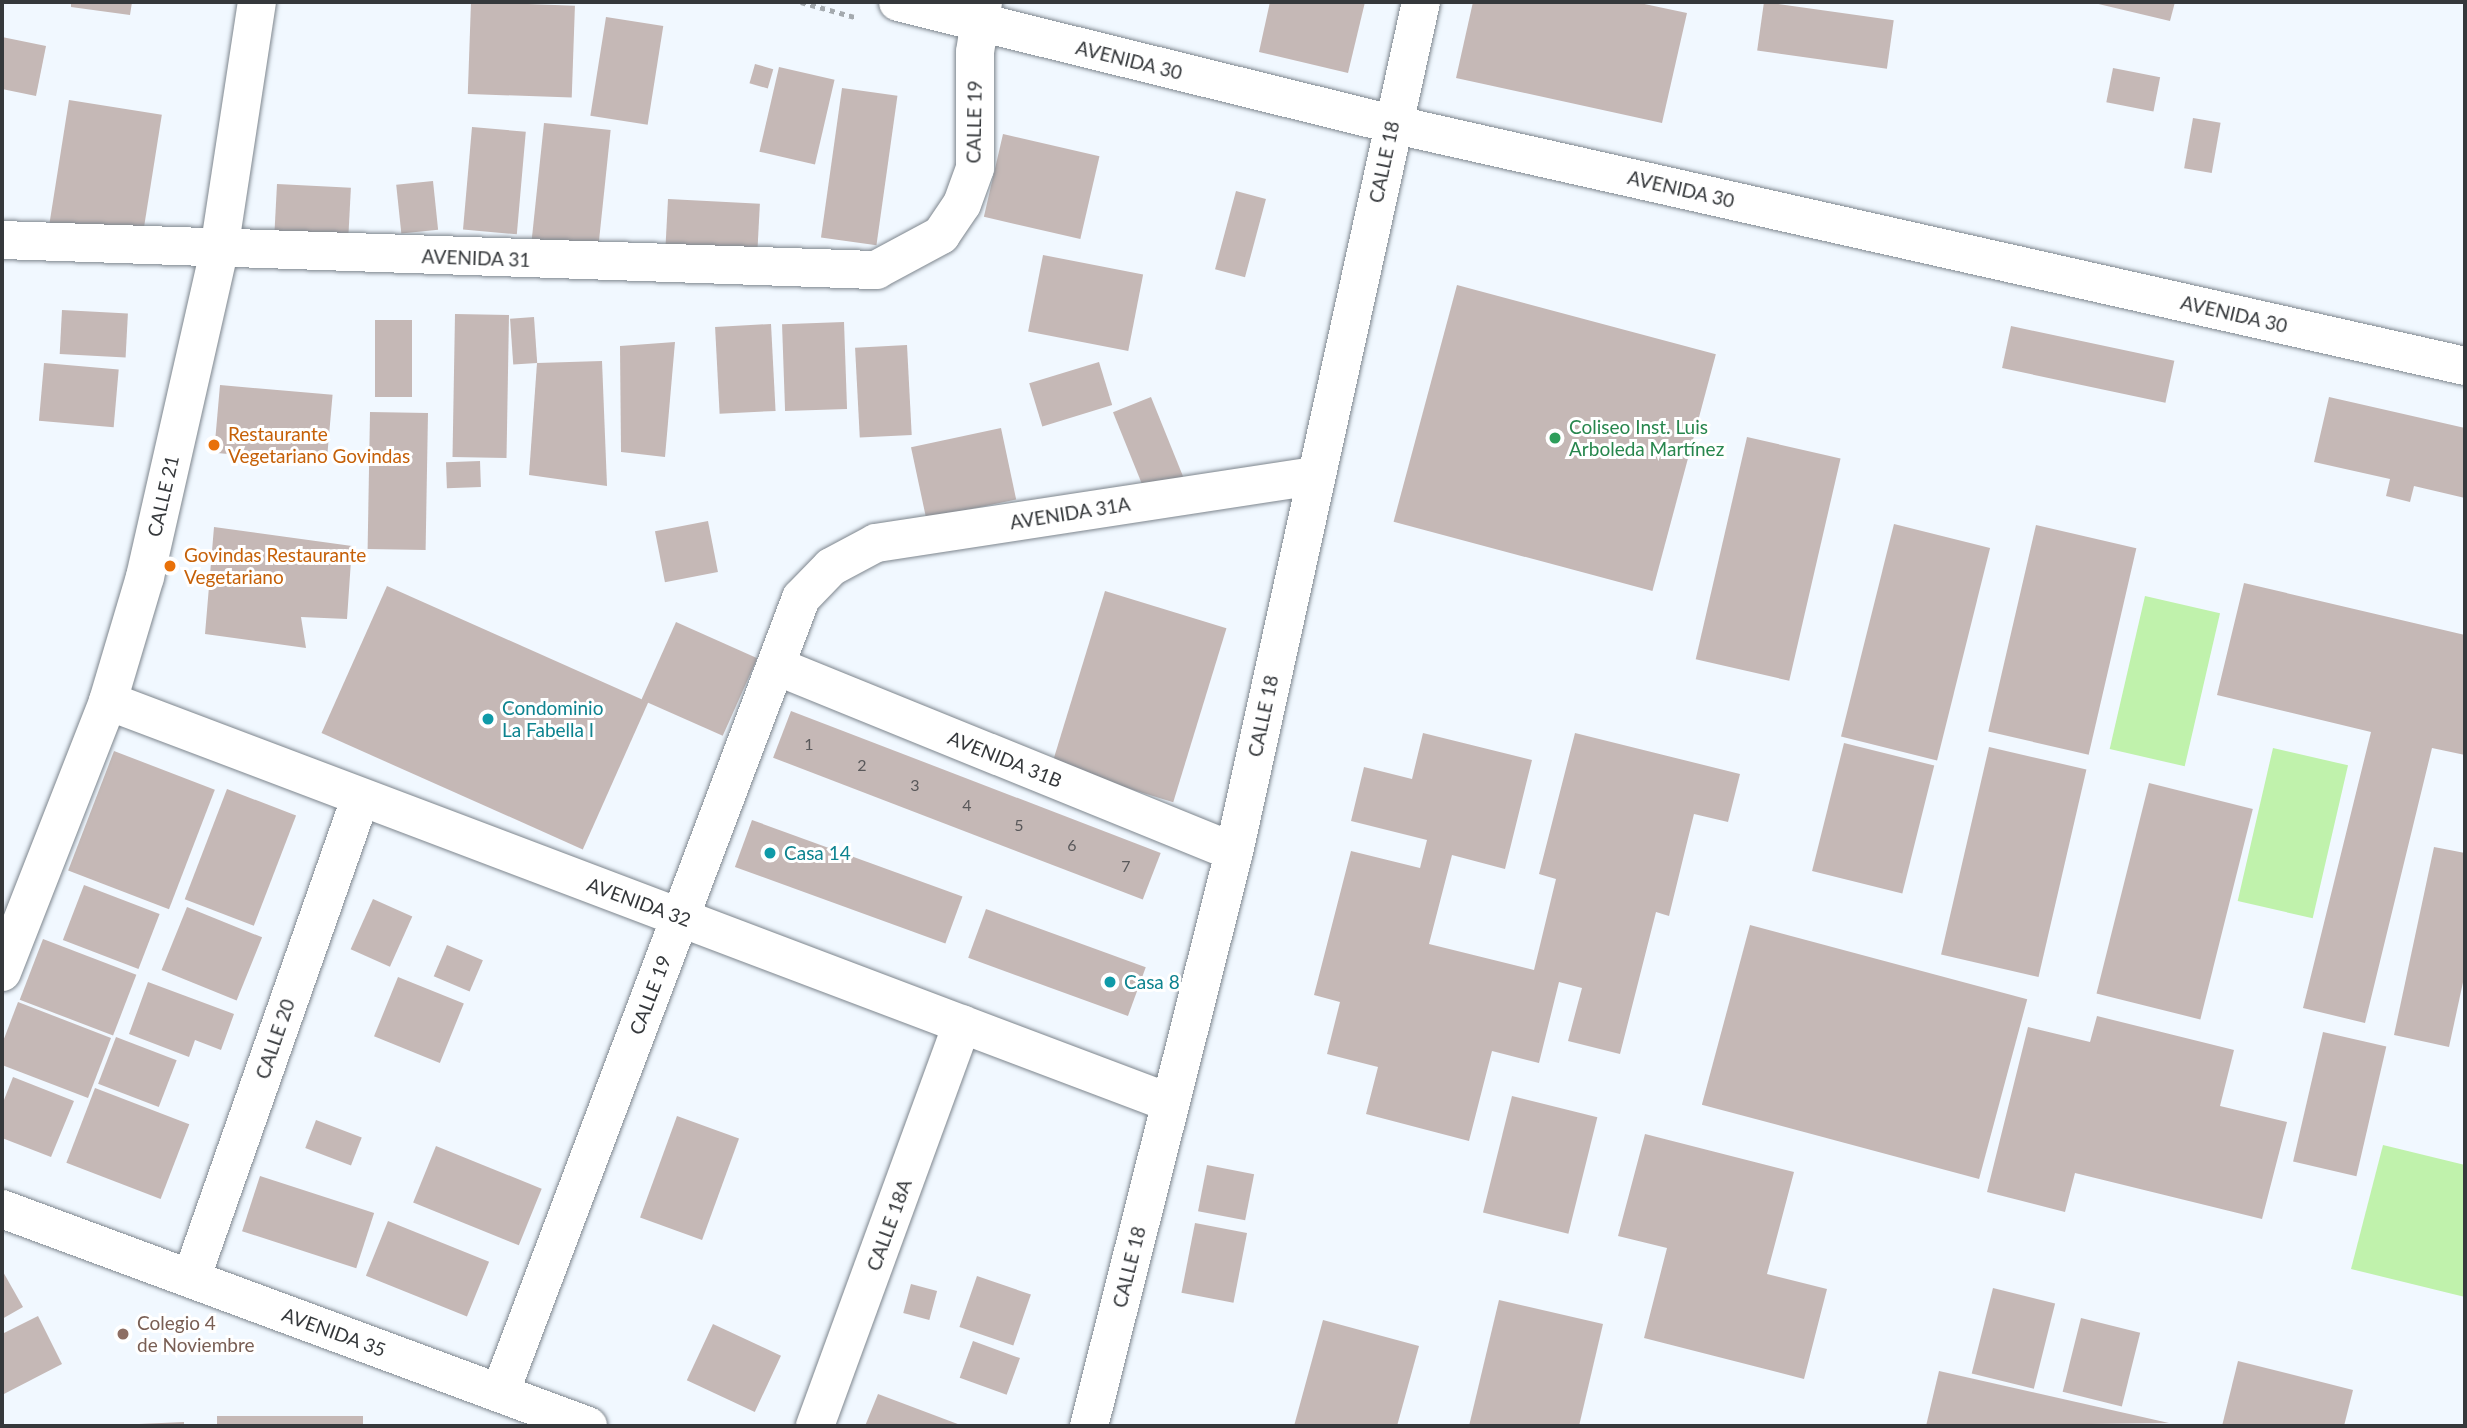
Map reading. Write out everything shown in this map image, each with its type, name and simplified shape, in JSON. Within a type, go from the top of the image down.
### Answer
[{"type":"street","name":"CALLE 21","points":[[2,972],[108,701],[145,577],[219,250],[257,2]]},
{"type":"street","name":"AVENIDA 30","points":[[898,2],[980,13],[1391,124],[2464,359]]},
{"type":"street","name":"CALLE 18","points":[[1089,1426],[1234,852],[1391,124],[1421,2]]},
{"type":"street","name":"CALLE 19","points":[[941,235],[962,204],[975,168],[980,13]]},
{"type":"street","name":"AVENIDA 31","points":[[2,240],[172,243],[219,250],[876,270],[941,235]]},
{"type":"street","name":"AVENIDA 31A","points":[[831,567],[876,543],[1315,476]]},
{"type":"street","name":"CALLE 19","points":[[499,1393],[801,598],[831,567]]},
{"type":"street","name":"AVENIDA 31B","points":[[776,666],[1234,852]]},
{"type":"street","name":"AVENIDA 32","points":[[108,701],[360,799],[680,916],[1170,1103]]},
{"type":"street","name":"CALLE 20","points":[[191,1279],[360,799]]},
{"type":"street","name":"CALLE 18A","points":[[815,1426],[962,1024]]},
{"type":"street","name":"AVENIDA 35","points":[[2,1209],[587,1426]]},
{"type":"green space","points":[[2145,596],[2220,613],[2185,766],[2110,749]]},
{"type":"green space","points":[[2273,748],[2348,765],[2313,918],[2238,901]]},
{"type":"green space","points":[[2383,1145],[2465,1165],[2465,1297],[2351,1269]]},
{"type":"building","points":[[71,2],[132,2],[130,15],[71,7]]},
{"type":"building","points":[[471,2],[575,6],[572,98],[468,94]]},
{"type":"building","points":[[1270,2],[1365,2],[1348,73],[1259,52]]},
{"type":"building","points":[[1473,2],[1635,2],[1687,13],[1662,123],[1456,78]]},
{"type":"building","points":[[1764,2],[1894,20],[1887,69],[1757,51]]},
{"type":"building","points":[[2090,2],[2175,2],[2170,21]]},
{"type":"building","points":[[606,17],[663,26],[648,125],[590,116]]},
{"type":"building","points":[[2,37],[46,46],[36,96],[2,89]]},
{"type":"building","points":[[755,64],[773,69],[768,88],[749,83]]},
{"type":"building","points":[[779,67],[835,80],[815,165],[759,152]]},
{"type":"building","points":[[2113,68],[2160,77],[2153,112],[2106,102]]},
{"type":"building","points":[[842,88],[897,96],[876,245],[821,238]]},
{"type":"building","points":[[69,100],[162,115],[142,242],[49,227]]},
{"type":"building","points":[[2193,118],[2221,123],[2212,173],[2184,168]]},
{"type":"building","points":[[544,123],[611,130],[597,260],[530,253]]},
{"type":"building","points":[[472,127],[526,132],[517,234],[463,230]]},
{"type":"building","points":[[1003,134],[1099,156],[1080,239],[984,217]]},
{"type":"building","points":[[433,181],[438,230],[401,234],[396,185]]},
{"type":"building","points":[[277,184],[351,188],[348,244],[274,240]]},
{"type":"building","points":[[1236,191],[1266,199],[1245,277],[1215,269]]},
{"type":"building","points":[[668,199],[760,204],[757,260],[665,255]]},
{"type":"building","points":[[1043,255],[1143,274],[1128,351],[1028,332]]},
{"type":"building","name":"Coliseo Inst. Luis Arboleda Martínez","points":[[1457,285],[1716,354],[1652,591],[1394,522]]},
{"type":"building","points":[[62,310],[128,313],[126,357],[60,354]]},
{"type":"building","points":[[455,314],[509,315],[506,458],[453,457]]},
{"type":"building","points":[[534,317],[537,363],[513,365],[510,319]]},
{"type":"building","points":[[375,320],[412,320],[412,397],[375,397]]},
{"type":"building","points":[[844,322],[847,409],[785,411],[782,324]]},
{"type":"building","points":[[771,324],[776,411],[720,414],[715,327]]},
{"type":"building","points":[[2011,326],[2174,361],[2165,403],[2002,368]]},
{"type":"building","points":[[675,342],[665,457],[621,452],[620,346]]},
{"type":"building","points":[[907,345],[912,435],[860,438],[855,348]]},
{"type":"building","points":[[602,361],[607,486],[529,475],[537,363]]},
{"type":"building","points":[[1099,362],[1112,405],[1042,426],[1029,383]]},
{"type":"building","points":[[44,363],[119,370],[114,427],[39,421]]},
{"type":"building","points":[[220,385],[333,395],[327,463],[214,453]]},
{"type":"building","points":[[1151,397],[1184,478],[1146,493],[1113,412]]},
{"type":"building","points":[[2329,397],[2465,428],[2465,498],[2414,486],[2410,502],[2386,496],[2390,479],[2314,462]]},
{"type":"building","points":[[370,412],[428,413],[426,550],[368,549]]},
{"type":"building","points":[[1001,428],[1016,499],[926,519],[911,447]]},
{"type":"building","points":[[1747,437],[1841,459],[1789,681],[1696,659]]},
{"type":"building","points":[[480,461],[481,487],[447,488],[446,462]]},
{"type":"building","points":[[708,521],[718,572],[665,582],[655,531]]},
{"type":"building","points":[[1894,524],[1990,548],[1937,760],[1841,736]]},
{"type":"building","points":[[2036,525],[2136,548],[2089,755],[1988,732]]},
{"type":"building","points":[[214,527],[352,546],[347,619],[301,617],[306,648],[205,634]]},
{"type":"building","points":[[2244,583],[2465,635],[2465,755],[2432,748],[2365,1023],[2303,1008],[2371,732],[2217,695]]},
{"type":"building","name":"Condominio La Fabella I","points":[[387,586],[648,702],[583,849],[322,733]]},
{"type":"building","points":[[1105,591],[1226,628],[1173,802],[1052,765]]},
{"type":"building","points":[[676,622],[757,658],[723,736],[641,700]]},
{"type":"building","points":[[791,711],[1161,853],[1143,900],[773,758]]},
{"type":"building","points":[[1423,733],[1532,760],[1505,869],[1452,855],[1429,944],[1534,970],[1556,879],[1539,874],[1575,733],[1740,774],[1728,822],[1694,814],[1669,916],[1656,912],[1620,1054],[1568,1041],[1582,988],[1559,982],[1539,1063],[1492,1051],[1469,1141],[1366,1114],[1378,1067],[1327,1054],[1340,1002],[1314,995],[1351,851],[1420,868],[1427,840],[1351,821],[1364,767],[1412,779]]},
{"type":"building","points":[[1844,743],[1934,765],[1902,894],[1812,871]]},
{"type":"building","points":[[1989,747],[2086,769],[2039,977],[1941,955]]},
{"type":"building","points":[[114,751],[215,790],[169,909],[68,870]]},
{"type":"building","points":[[2149,783],[2253,809],[2200,1019],[2097,994]]},
{"type":"building","points":[[227,789],[296,816],[254,926],[185,899]]},
{"type":"building","points":[[752,820],[962,897],[945,944],[735,867]]},
{"type":"building","points":[[2434,847],[2465,853],[2465,973],[2449,1047],[2394,1035]]},
{"type":"building","points":[[84,885],[160,914],[138,969],[63,940]]},
{"type":"building","points":[[373,899],[412,916],[390,967],[351,949]]},
{"type":"building","points":[[187,907],[262,937],[237,1000],[162,970]]},
{"type":"building","points":[[986,909],[1146,967],[1128,1016],[968,958]]},
{"type":"building","points":[[1750,925],[2027,999],[1979,1179],[1702,1105]]},
{"type":"building","points":[[43,939],[136,975],[113,1036],[20,1000]]},
{"type":"building","points":[[447,945],[483,960],[470,992],[434,976]]},
{"type":"building","points":[[398,977],[464,1004],[440,1063],[374,1036]]},
{"type":"building","points":[[148,982],[234,1014],[221,1050],[195,1040],[189,1057],[129,1034]]},
{"type":"building","points":[[18,1002],[111,1038],[88,1098],[2,1065],[2,1044]]},
{"type":"building","points":[[2097,1016],[2234,1050],[2220,1106],[2287,1122],[2262,1219],[2075,1173],[2065,1212],[1987,1192],[2028,1027],[2090,1042]]},
{"type":"building","points":[[2323,1032],[2386,1047],[2356,1176],[2293,1162]]},
{"type":"building","points":[[116,1037],[177,1060],[159,1107],[98,1084]]},
{"type":"building","points":[[13,1077],[74,1101],[51,1157],[2,1138],[2,1105]]},
{"type":"building","points":[[95,1088],[189,1124],[161,1199],[66,1163]]},
{"type":"building","points":[[1512,1096],[1597,1117],[1568,1234],[1483,1212]]},
{"type":"building","points":[[677,1116],[739,1139],[702,1240],[640,1217]]},
{"type":"building","points":[[316,1120],[362,1138],[351,1166],[305,1148]]},
{"type":"building","points":[[1645,1134],[1794,1172],[1767,1274],[1827,1289],[1804,1379],[1644,1338],[1667,1248],[1618,1236]]},
{"type":"building","points":[[436,1146],[542,1189],[519,1245],[413,1203]]},
{"type":"building","points":[[1207,1165],[1254,1174],[1245,1220],[1198,1211]]},
{"type":"building","points":[[260,1176],[374,1213],[356,1268],[242,1231]]},
{"type":"building","points":[[388,1221],[489,1262],[467,1317],[366,1276]]},
{"type":"building","points":[[1195,1223],[1247,1233],[1233,1303],[1181,1293]]},
{"type":"building","points":[[2,1270],[23,1307],[2,1319]]},
{"type":"building","points":[[977,1276],[1031,1295],[1013,1346],[959,1327]]},
{"type":"building","points":[[911,1284],[937,1291],[929,1320],[903,1313]]},
{"type":"building","points":[[1993,1288],[2055,1303],[2034,1389],[1972,1373]]},
{"type":"building","points":[[1499,1300],[1603,1324],[1579,1426],[1469,1426]]},
{"type":"building","points":[[38,1316],[62,1364],[2,1395],[2,1334]]},
{"type":"building","points":[[2081,1318],[2140,1333],[2122,1406],[2063,1392]]},
{"type":"building","points":[[1323,1320],[1419,1346],[1397,1426],[1294,1426]]},
{"type":"building","points":[[713,1324],[781,1356],[755,1412],[687,1380]]},
{"type":"building","points":[[973,1341],[1020,1358],[1007,1395],[960,1378]]},
{"type":"building","points":[[2238,1361],[2353,1390],[2344,1426],[2222,1426]]},
{"type":"building","points":[[1939,1371],[2169,1423],[1926,1426]]},
{"type":"building","points":[[878,1394],[963,1426],[865,1426]]},
{"type":"building","points":[[217,1416],[363,1416],[363,1426],[217,1426]]},
{"type":"building","points":[[184,1422],[184,1426],[139,1426],[139,1424]]},
{"type":"place","name":"Coliseo Inst. Luis Arboleda Martínez","points":[[1555,438]]},
{"type":"place","name":"Restaurante Vegetariano Govindas","points":[[214,445]]},
{"type":"place","name":"Govindas Restaurante Vegetariano","points":[[170,566]]},
{"type":"place","name":"Condominio La Fabella I","points":[[488,719]]},
{"type":"place","name":"Casa 14","points":[[770,853]]},
{"type":"place","name":"Casa 8","points":[[1110,982]]},
{"type":"place","name":"Colegio 4 de Noviembre","points":[[123,1334]]}]
